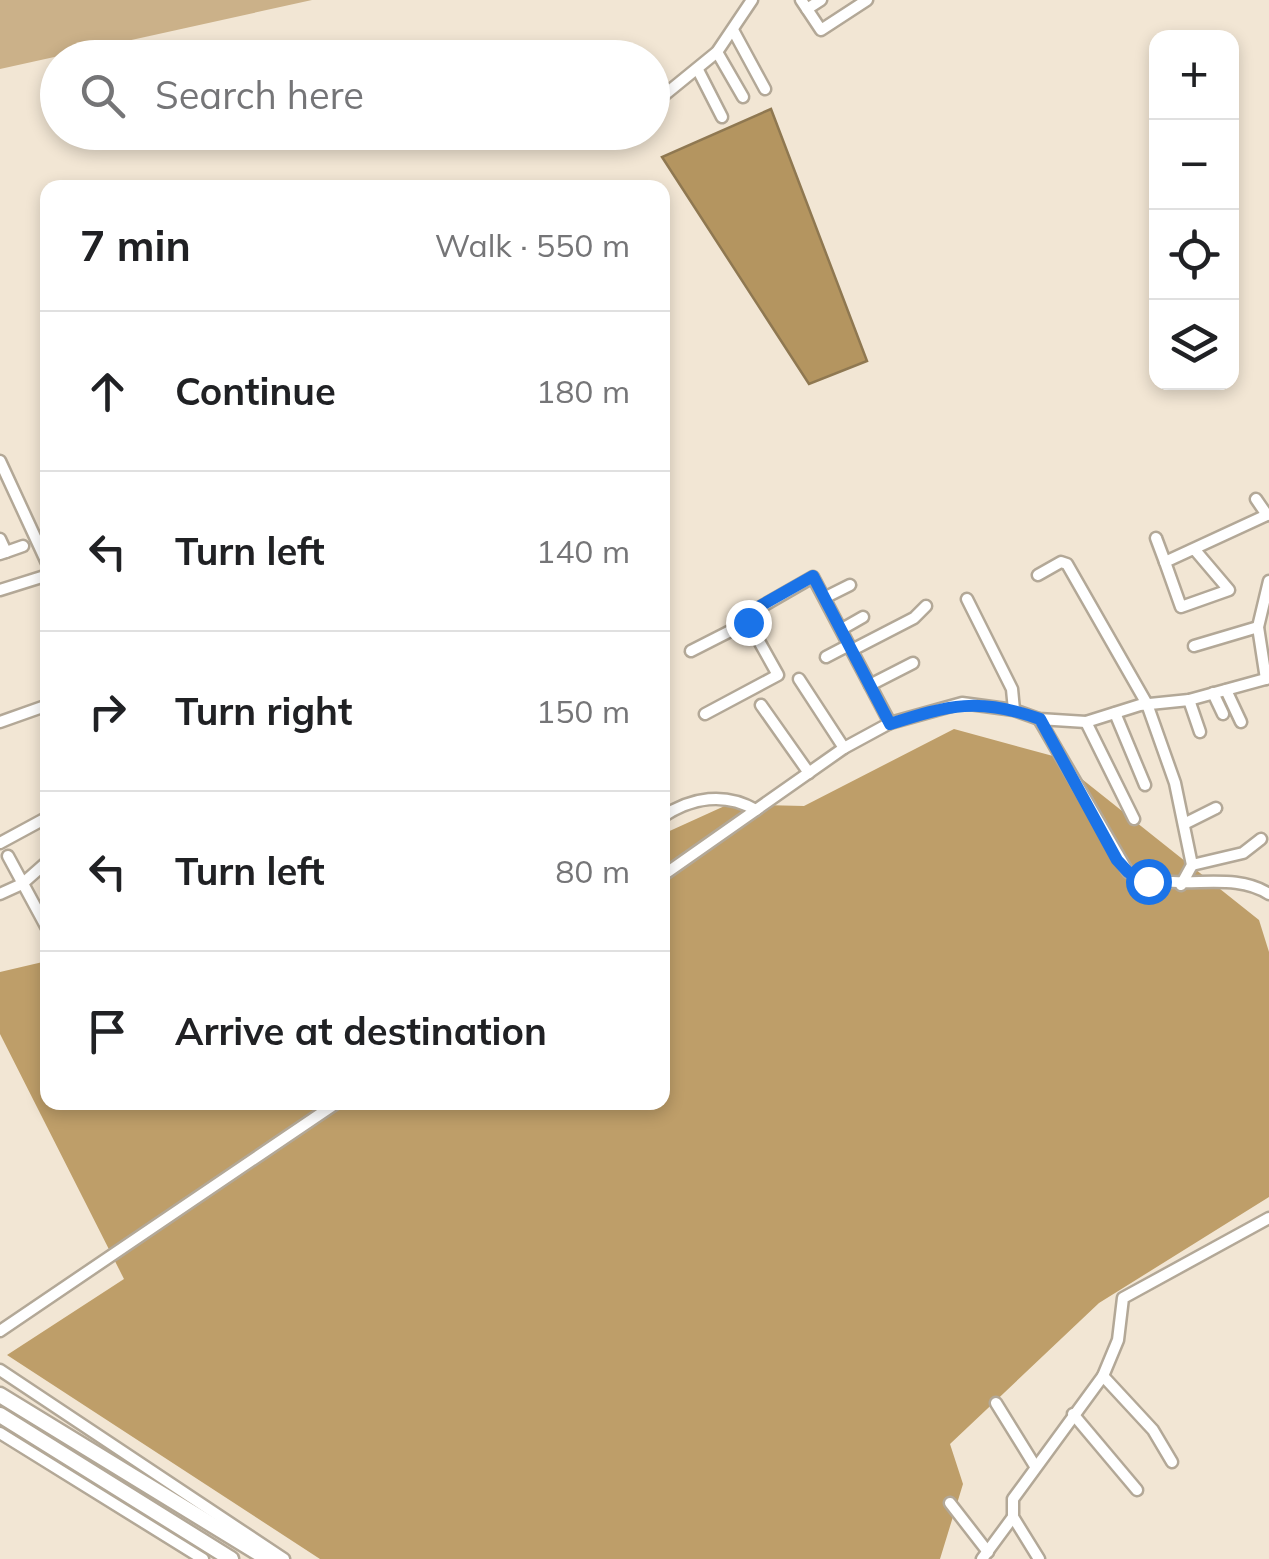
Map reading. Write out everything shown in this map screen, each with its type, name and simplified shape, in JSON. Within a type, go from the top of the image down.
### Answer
[{"type":"highway","points":[[0,1395],[268,1559]]},
{"type":"highway","points":[[0,1415],[231,1559]]},
{"type":"street","points":[[670,91],[717,52],[752,0]]},
{"type":"street","points":[[821,0],[804,5],[821,30],[868,0]]},
{"type":"street","points":[[733,30],[765,89]]},
{"type":"street","points":[[717,52],[744,97]]},
{"type":"street","points":[[698,70],[722,117]]},
{"type":"street","points":[[0,461],[40,548]]},
{"type":"street","points":[[1165,562],[1268,515],[1256,499]]},
{"type":"street","points":[[1156,538],[1180,607],[1229,590],[1195,550]]},
{"type":"street","points":[[0,539],[3,553],[23,546]]},
{"type":"street","points":[[1038,576],[1061,562],[1067,564],[1146,704],[1184,824],[1192,865],[1181,886]]},
{"type":"street","points":[[705,714],[778,675],[746,614],[811,577],[826,596],[890,724]]},
{"type":"street","points":[[0,590],[40,578]]},
{"type":"street","points":[[670,870],[844,748],[890,724],[962,703],[1014,710],[1040,719],[1086,722],[1146,704],[1189,700],[1267,679],[1258,627],[1269,581]]},
{"type":"street","points":[[826,596],[850,585]]},
{"type":"street","points":[[966,599],[1012,689],[1014,710]]},
{"type":"street","points":[[826,658],[914,618],[926,606]]},
{"type":"street","points":[[842,630],[863,617]]},
{"type":"street","points":[[691,651],[748,622]]},
{"type":"street","points":[[1194,646],[1258,627]]},
{"type":"street","points":[[870,684],[913,664]]},
{"type":"street","points":[[799,679],[844,748]]},
{"type":"street","points":[[1226,690],[1241,722]]},
{"type":"street","points":[[1213,693],[1223,714]]},
{"type":"street","points":[[1189,700],[1200,732]]},
{"type":"street","points":[[761,706],[809,772]]},
{"type":"street","points":[[0,722],[40,708]]},
{"type":"street","points":[[1115,713],[1145,785]]},
{"type":"street","points":[[1040,719],[1117,860],[1128,872],[1148,881],[1181,886],[1227,880],[1269,894]]},
{"type":"street","points":[[1086,722],[1134,819]]},
{"type":"street","points":[[670,812],[680,805],[719,797],[740,801],[756,810]]},
{"type":"street","points":[[1184,824],[1216,808]]},
{"type":"street","points":[[0,843],[40,822]]},
{"type":"street","points":[[1192,865],[1243,853],[1261,839]]},
{"type":"street","points":[[8,856],[40,916]]},
{"type":"street","points":[[0,894],[22,884],[40,868]]},
{"type":"street","points":[[0,1331],[326,1110]]},
{"type":"street","points":[[1039,1559],[1013,1517],[1013,1498],[1103,1376],[1118,1340],[1123,1298],[1269,1218]]},
{"type":"street","points":[[0,1370],[284,1559]]},
{"type":"street","points":[[1103,1376],[1153,1430],[1172,1462]]},
{"type":"street","points":[[996,1402],[1034,1466]]},
{"type":"street","points":[[1073,1414],[1137,1490]]},
{"type":"street","points":[[0,1433],[203,1559]]},
{"type":"street","points":[[950,1503],[985,1556],[1013,1517]]},
{"type":"shaded area","points":[[0,0],[312,0],[131,40],[40,40],[40,60],[0,69]]},
{"type":"shaded area","points":[[771,109],[867,361],[809,384],[662,157]]},
{"type":"shaded area","points":[[954,729],[1053,756],[1259,920],[1269,952],[1269,1197],[1099,1303],[950,1444],[963,1484],[940,1559],[320,1559],[7,1355],[124,1279],[0,1034],[0,972],[40,963],[40,1110],[670,1110],[670,831],[729,804],[804,806]]},
{"type":"route","points":[[748,622],[746,614],[813,576],[890,724],[962,703],[1014,710],[1040,719],[1100,822],[1117,860],[1128,872],[1148,881]]}]
